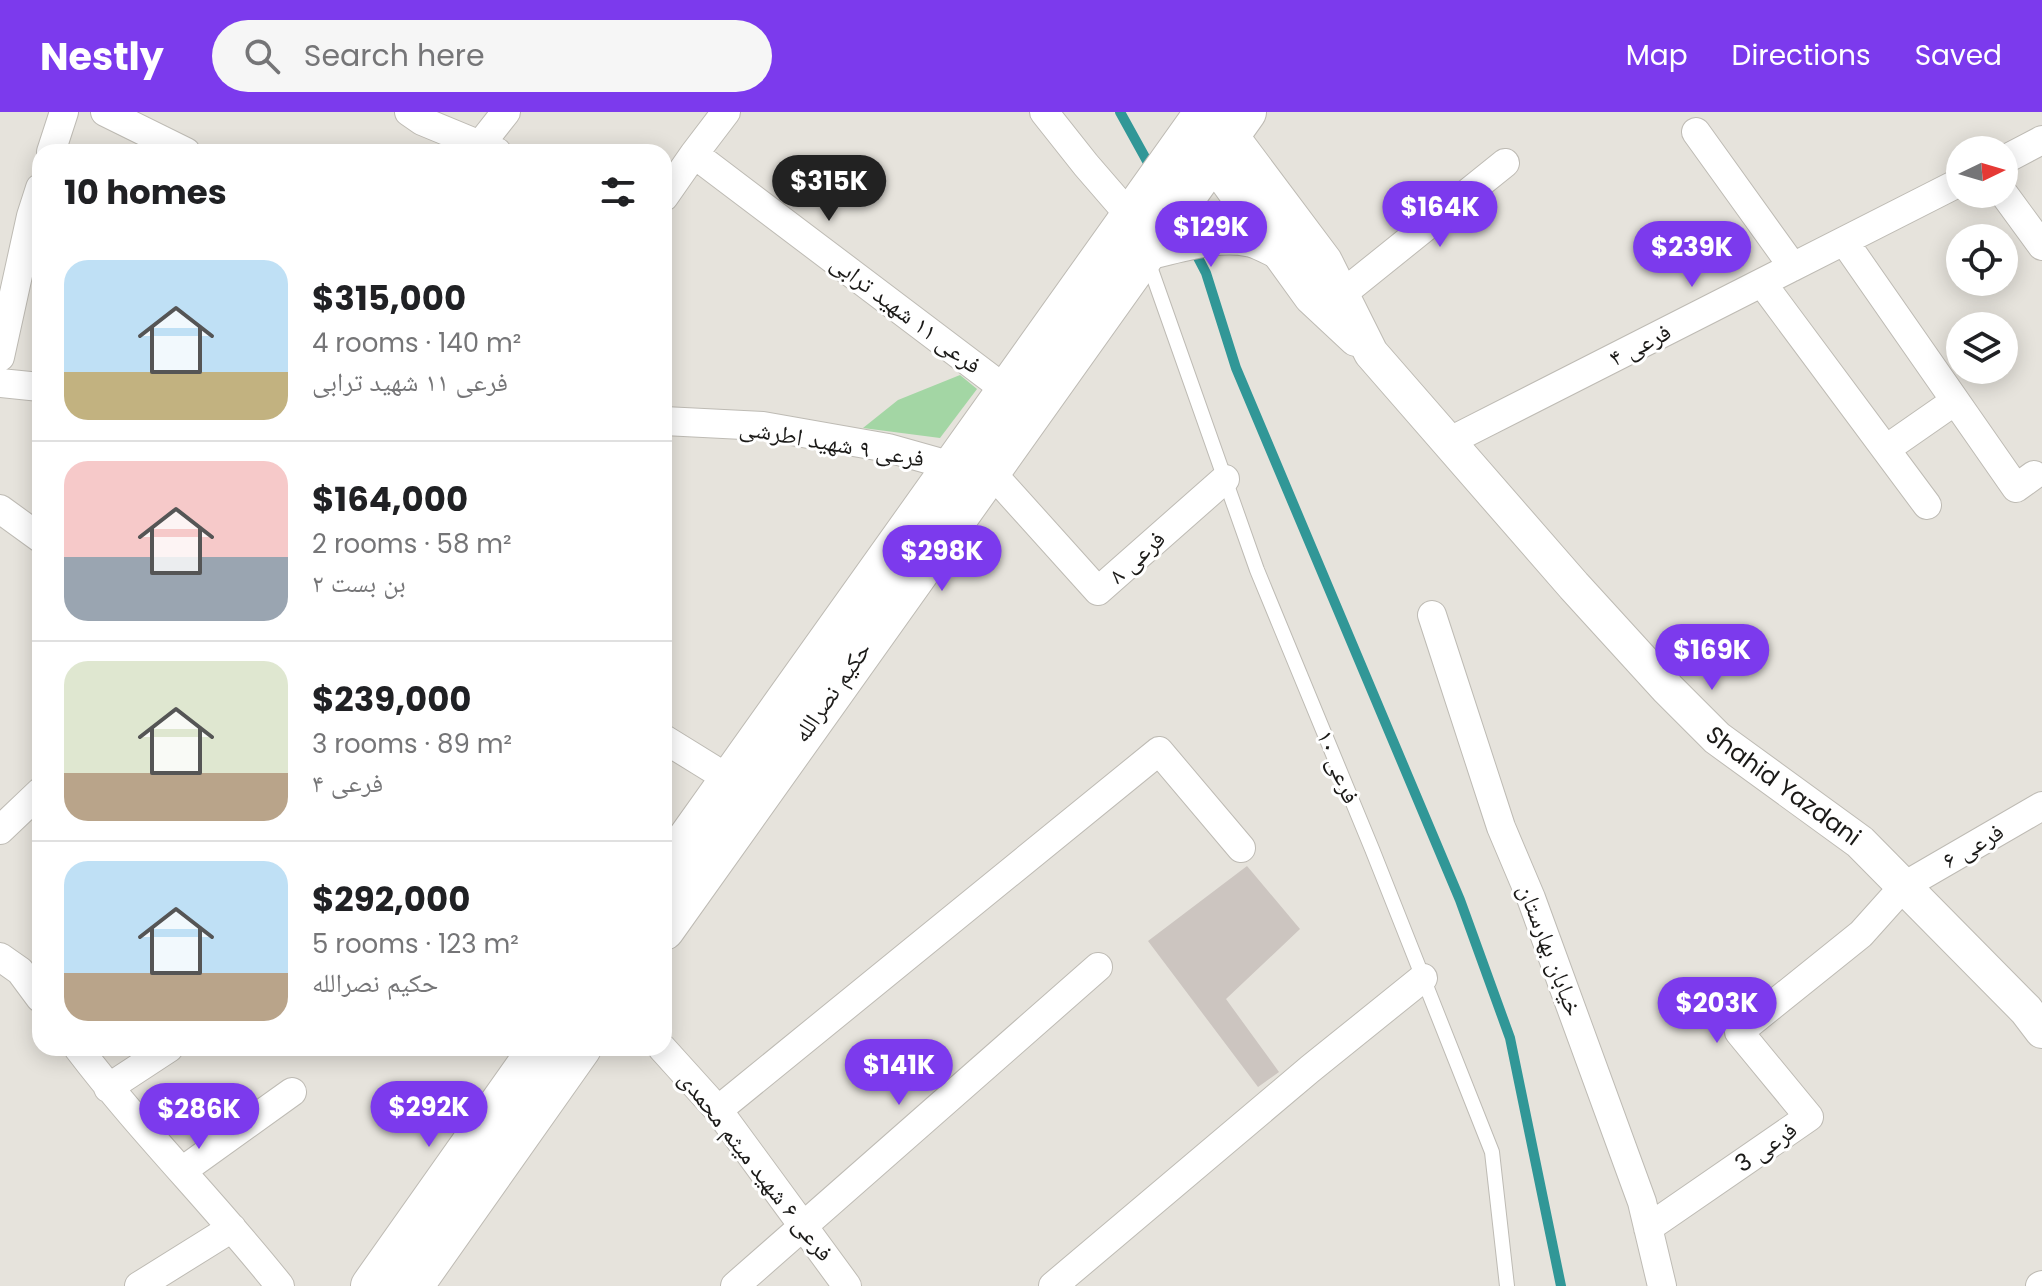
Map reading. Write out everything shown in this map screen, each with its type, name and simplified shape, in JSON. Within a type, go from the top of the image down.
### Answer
[{"type":"main road","name":"حکیم نصرالله","points":[[672,916],[744,789],[971,469],[1146,253],[1192,154]]},
{"type":"main road","name":"حکیم نصرالله","points":[[971,469],[1006,390],[1192,154]]},
{"type":"main road","name":"حکیم نصرالله","points":[[672,864],[744,789]]},
{"type":"main road","points":[[371,1286],[533,1056]]},
{"type":"main road","points":[[413,1286],[575,1056]]},
{"type":"street","points":[[54,144],[64,112]]},
{"type":"street","points":[[105,112],[170,144]]},
{"type":"street","points":[[409,112],[422,121],[479,144]]},
{"type":"street","points":[[491,144],[506,112]]},
{"type":"street","points":[[672,186],[726,112]]},
{"type":"street","points":[[1044,112],[1086,165],[1192,154],[1325,261],[1371,353]]},
{"type":"street","points":[[1696,132],[1793,267]]},
{"type":"street","points":[[2018,153],[2042,140]]},
{"type":"street","name":"فرعی ۱۱ شهید ترابی","points":[[694,154],[1006,390]]},
{"type":"street","points":[[1192,154],[1281,253],[1311,297],[1371,353]]},
{"type":"street","points":[[1342,294],[1505,163]]},
{"type":"street","name":"فرعی ۴","points":[[1448,442],[1946,189]]},
{"type":"street","points":[[2014,208],[2042,246]]},
{"type":"street","points":[[0,357],[32,213]]},
{"type":"street","points":[[1146,253],[1204,240],[1231,238],[1255,241],[1281,253]]},
{"type":"street","points":[[1844,241],[2016,488],[2034,475]]},
{"type":"street","points":[[1762,283],[1927,505]]},
{"type":"street","name":"Shahid Yazdani","points":[[1371,353],[1668,689],[1717,738],[1860,842],[2026,1010],[2042,1031]]},
{"type":"street","points":[[0,383],[32,386]]},
{"type":"street","points":[[1886,449],[1955,401]]},
{"type":"street","name":"فرعی ۹ شهید اطرشی","points":[[672,421],[763,426],[888,448],[971,469]]},
{"type":"street","name":"فرعی ۸","points":[[971,469],[1098,591],[1225,479]]},
{"type":"street","points":[[0,509],[32,532]]},
{"type":"street","name":"خیابان بهارستان","points":[[1432,615],[1501,827],[1568,995],[1642,1202],[1662,1286]]},
{"type":"street","points":[[672,744],[744,789]]},
{"type":"street","points":[[718,1110],[1159,751],[1241,848]]},
{"type":"street","points":[[0,830],[32,800]]},
{"type":"street","name":"فرعی ۶","points":[[1904,886],[2042,806]]},
{"type":"street","name":"فرعی 3","points":[[1648,1228],[1809,1117],[1739,1032],[1861,934],[1904,886]]},
{"type":"street","points":[[0,957],[20,971],[32,987]]},
{"type":"street","points":[[735,1286],[1098,967]]},
{"type":"street","points":[[1053,1286],[1423,978]]},
{"type":"street","points":[[84,1056],[108,1088],[280,1286]]},
{"type":"street","points":[[108,1088],[157,1056]]},
{"type":"street","name":"فرعی ۶ شهید میثم محمدی","points":[[669,1056],[718,1110],[847,1286]]},
{"type":"street","points":[[182,1171],[292,1092]]},
{"type":"street","points":[[139,1286],[232,1228]]},
{"type":"lane","name":"فرعی ۱۰","points":[[1146,253],[1257,570],[1492,1152],[1507,1286]]},
{"type":"green space","points":[[960,375],[977,389],[940,438],[863,428],[898,400]]},
{"type":"building","points":[[1247,866],[1300,929],[1226,999],[1279,1072],[1258,1087],[1148,941]]},
{"type":"waterway","points":[[1120,112],[1152,170]]},
{"type":"waterway","points":[[1193,248],[1206,273],[1236,368],[1460,900],[1510,1038],[1561,1286]]}]
